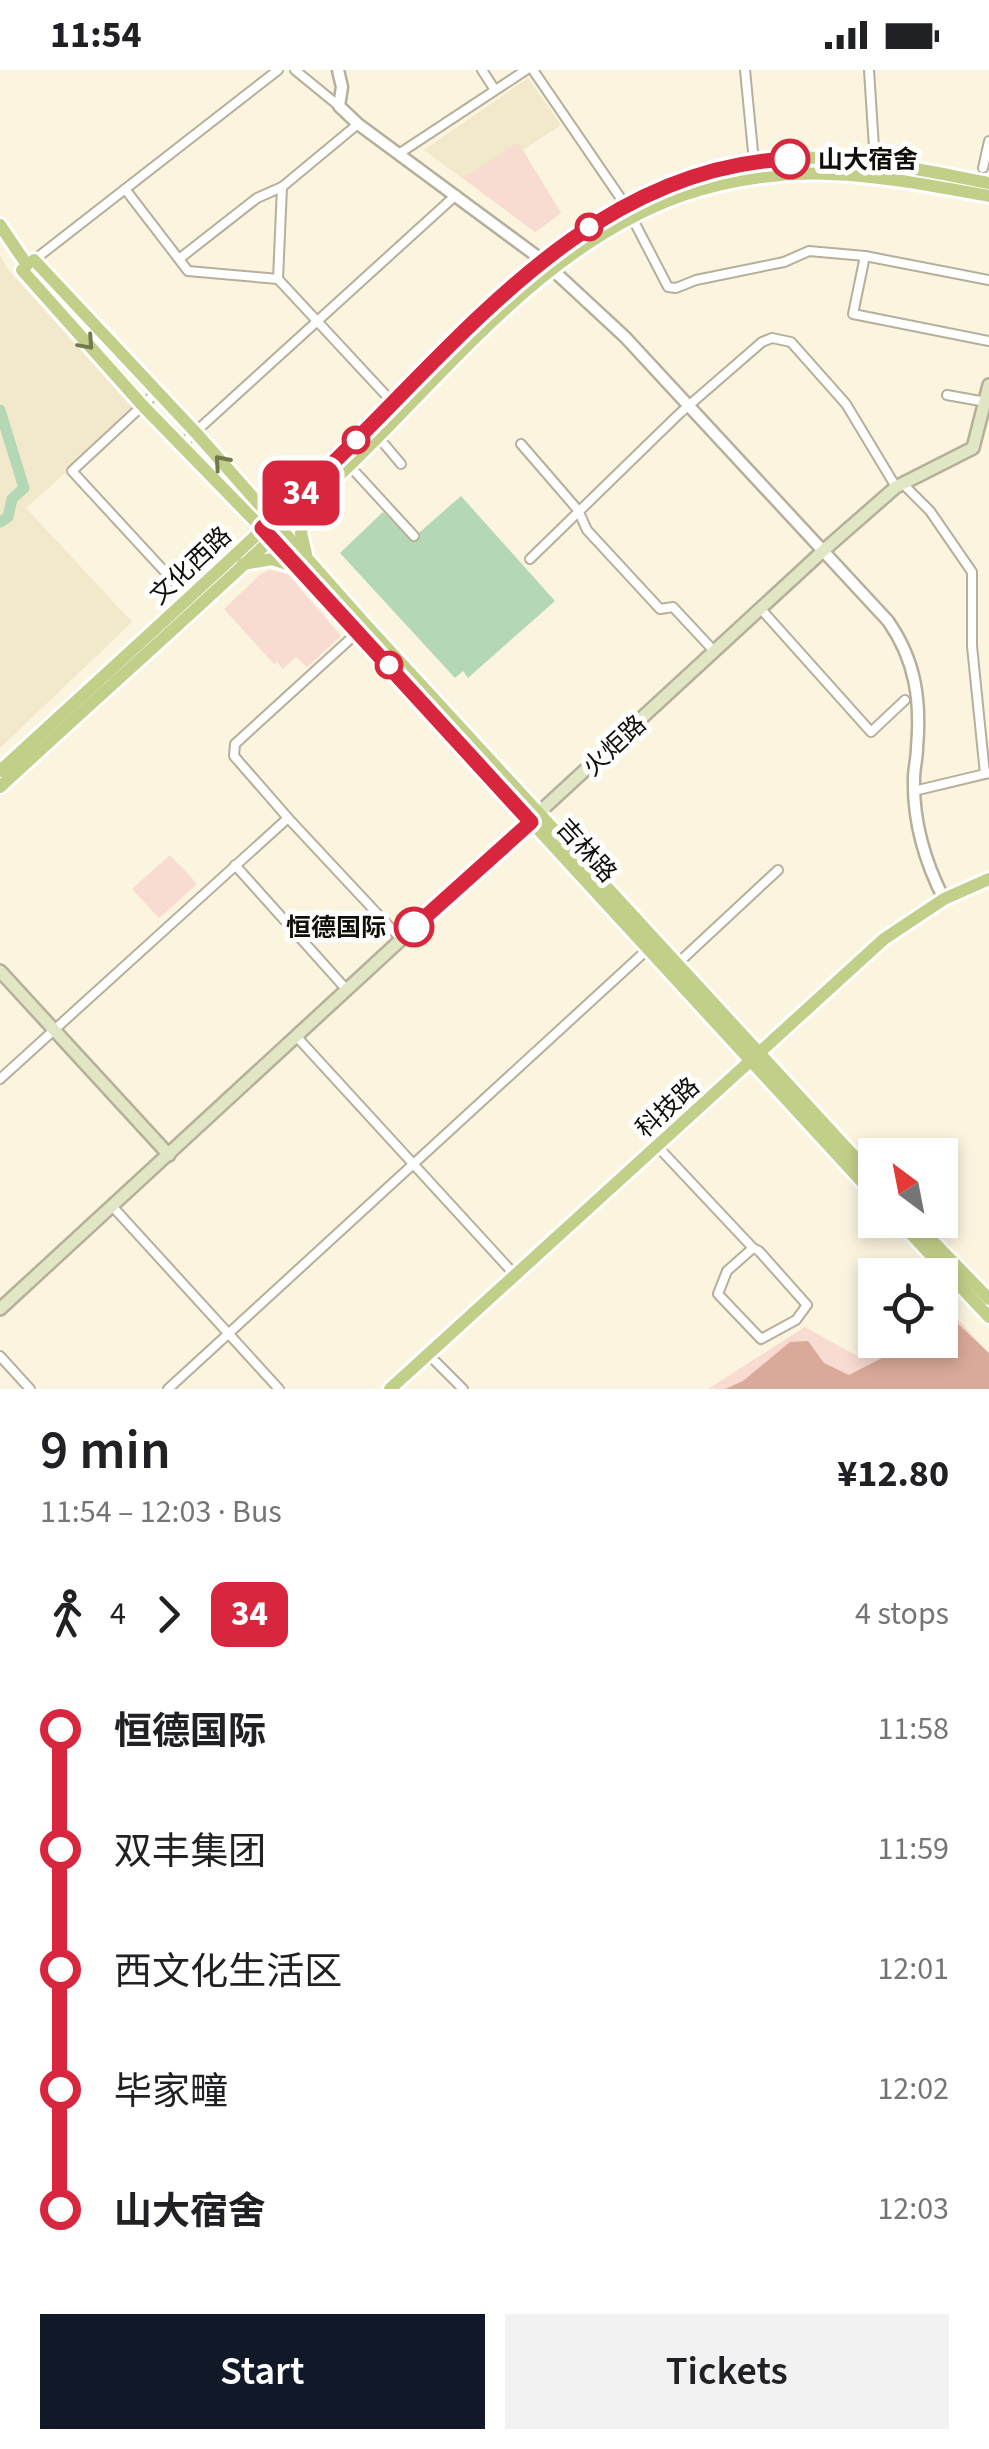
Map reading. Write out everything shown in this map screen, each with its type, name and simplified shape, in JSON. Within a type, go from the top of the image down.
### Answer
[{"type":"main road","name":"文化西路","points":[[0,787],[345,460],[397,408],[441,352],[546,265],[579,232],[720,169],[755,169],[824,157],[989,196]]},
{"type":"main road","name":"文化西路","points":[[873,168],[989,184]]},
{"type":"main road","name":"吉林路","points":[[0,224],[28,265],[143,406],[242,498],[651,946],[858,1163]]},
{"type":"main road","name":"吉林路","points":[[28,265],[194,431],[242,498]]},
{"type":"main road","name":"火炬路","points":[[0,1309],[824,550],[899,485],[973,448],[989,385]]},
{"type":"main road","points":[[306,497],[301,533],[304,564],[237,560],[246,525],[242,498],[262,504],[306,497]]},
{"type":"main road","name":"文化西路","points":[[0,771],[192,602]]},
{"type":"main road","name":"科技路","points":[[390,1389],[884,940],[944,898],[989,879]]},
{"type":"main road","name":"吉林路","points":[[651,946],[676,964],[858,1176]]},
{"type":"main road","points":[[0,971],[169,1155]]},
{"type":"main road","points":[[915,1238],[989,1317]]},
{"type":"main road","points":[[930,1238],[989,1299]]},
{"type":"street","points":[[28,265],[278,70]]},
{"type":"street","points":[[295,70],[358,124],[546,265],[626,336],[888,621],[909,658],[919,703],[914,791],[925,854],[944,898]]},
{"type":"street","points":[[338,70],[342,87],[340,106]]},
{"type":"street","points":[[482,70],[495,90]]},
{"type":"street","points":[[400,153],[530,70],[628,212],[668,286],[676,288],[696,280],[784,262],[810,251],[865,256],[989,280]]},
{"type":"street","points":[[745,70],[755,169]]},
{"type":"street","points":[[868,70],[873,168]]},
{"type":"street","points":[[179,258],[258,198],[282,187],[358,124]]},
{"type":"street","points":[[983,168],[989,142]]},
{"type":"street","points":[[278,280],[282,187]]},
{"type":"street","points":[[125,189],[188,271],[278,280],[397,408]]},
{"type":"street","points":[[181,444],[456,195]]},
{"type":"street","points":[[865,256],[853,314],[989,341]]},
{"type":"street","points":[[530,559],[762,342],[785,338],[846,404],[899,485],[930,511],[972,572],[972,646],[987,774],[914,791]]},
{"type":"street","points":[[156,392],[72,471],[192,602]]},
{"type":"street","points":[[946,395],[986,402]]},
{"type":"street","points":[[521,444],[578,510],[587,530],[660,608],[673,607],[714,651]]},
{"type":"street","points":[[385,445],[401,464]]},
{"type":"street","points":[[345,460],[414,536]]},
{"type":"street","points":[[760,608],[871,732],[905,700]]},
{"type":"street","points":[[362,628],[235,744],[234,756],[400,939]]},
{"type":"street","points":[[0,1079],[288,818]]},
{"type":"street","points":[[236,865],[346,989]]},
{"type":"street","points":[[676,964],[778,870]]},
{"type":"street","points":[[168,1389],[651,946]]},
{"type":"street","points":[[296,1036],[514,1275]]},
{"type":"street","points":[[658,1146],[807,1305],[796,1320],[762,1339],[718,1294],[727,1271],[753,1248]]},
{"type":"street","points":[[114,1207],[279,1389]]},
{"type":"street","points":[[428,1354],[463,1389]]},
{"type":"street","points":[[0,1356],[30,1389]]},
{"type":"shaded area","points":[[528,78],[561,125],[523,150],[561,213],[535,232],[424,150]]},
{"type":"shaded area","points":[[518,143],[561,213],[535,232],[463,178]]},
{"type":"shaded area","points":[[0,255],[9,271],[135,410],[26,508],[132,622],[0,748]]},
{"type":"shaded area","points":[[461,496],[555,601],[468,678],[463,671],[455,678],[340,553],[383,512],[412,539]]},
{"type":"shaded area","points":[[270,570],[288,574],[341,636],[307,667],[296,657],[283,669],[277,662],[274,664],[224,609]]},
{"type":"shaded area","points":[[170,855],[197,884],[159,918],[132,889]]},
{"type":"shaded area","points":[[958,1319],[989,1354],[989,1389],[708,1389],[805,1327],[858,1358],[958,1358]]},
{"type":"shaded area","points":[[958,1324],[989,1353],[989,1389],[725,1389],[743,1381],[790,1342],[808,1341],[824,1363],[849,1375],[882,1358],[958,1358]]},
{"type":"waterway","points":[[0,410],[24,488],[12,499],[8,517],[0,522]]},
{"type":"bus line","name":"34","points":[[414,927],[531,822],[262,528],[341,456],[441,352],[530,270],[579,232],[622,208],[720,169],[790,159]]},
{"type":"place","name":"山大宿舍","points":[[790,159]]},
{"type":"place","name":"恒德国际","points":[[414,927]]}]
